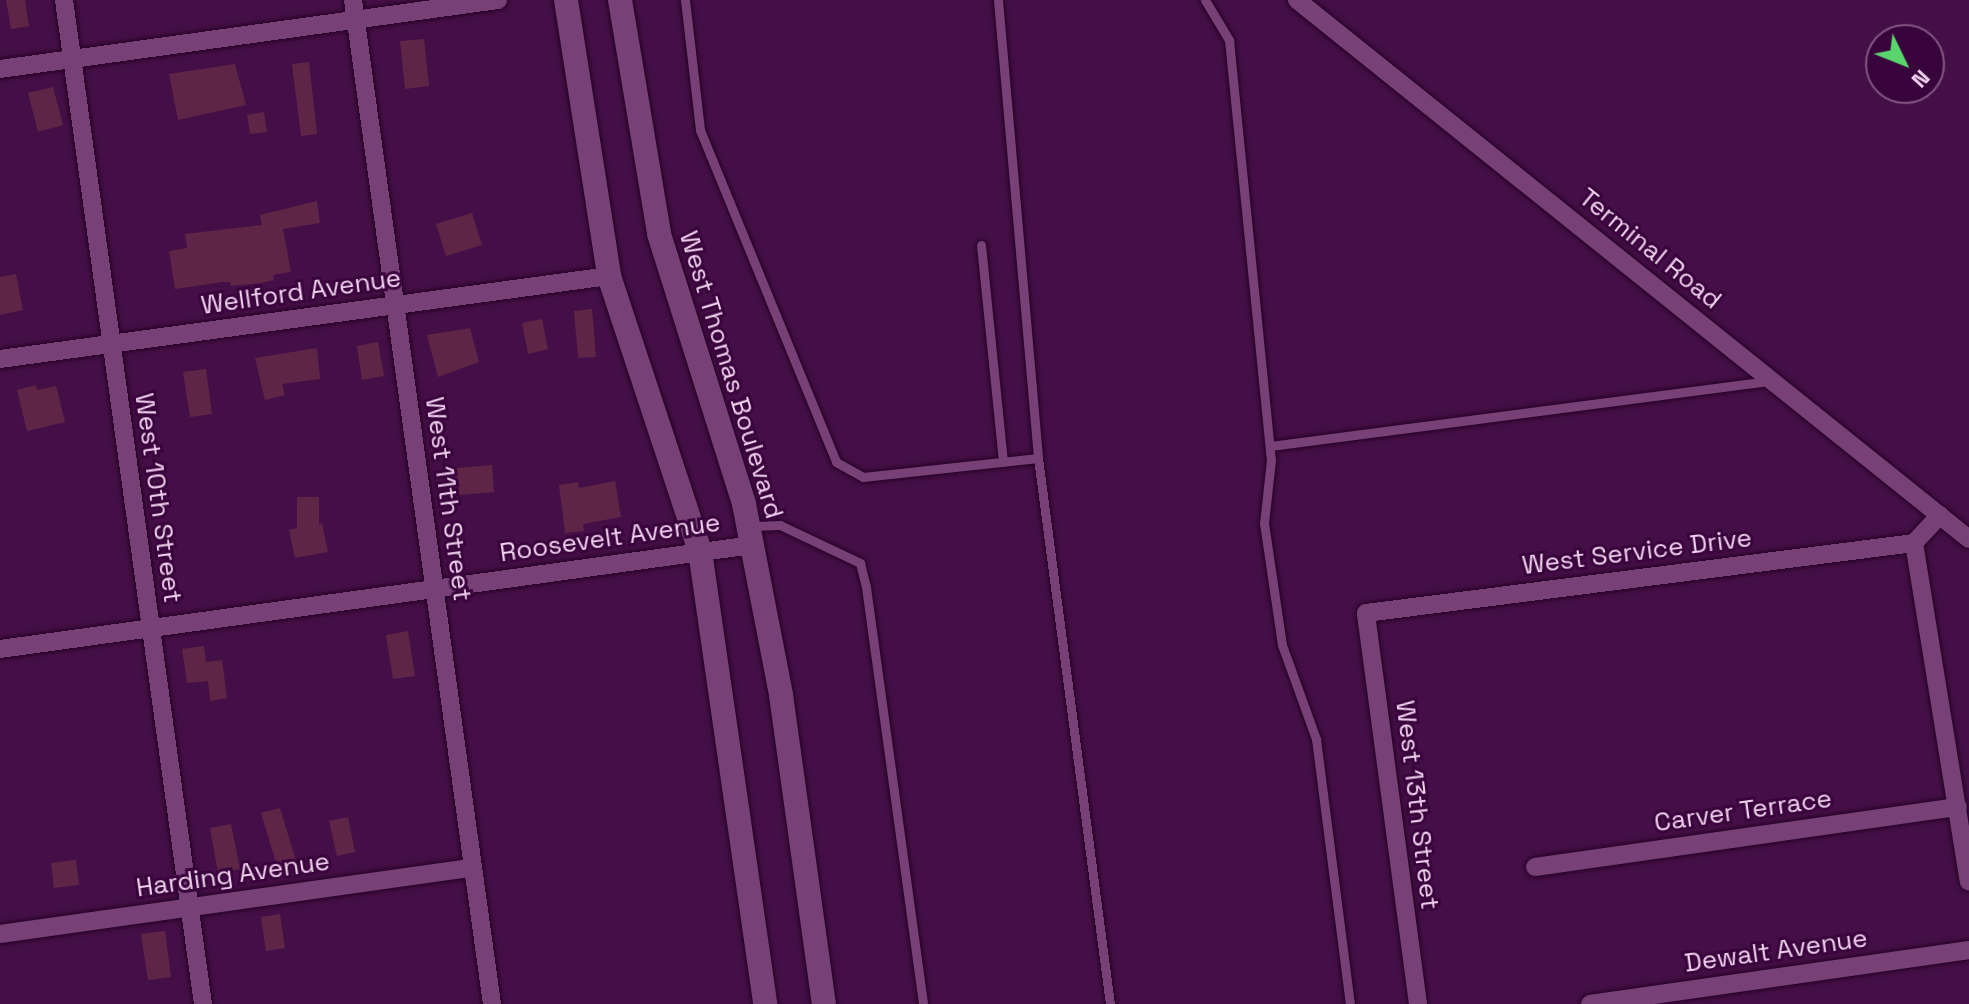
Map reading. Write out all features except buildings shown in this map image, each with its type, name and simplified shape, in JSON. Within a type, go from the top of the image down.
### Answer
[{"type":"street","name":"West 10th Street","points":[[64,0],[203,1004]]},
{"type":"street","name":"West 11th Street","points":[[353,0],[492,1004]]},
{"type":"street","points":[[0,69],[498,0]]},
{"type":"street","points":[[566,0],[609,276],[700,551],[765,1004]]},
{"type":"street","name":"West Thomas Boulevard","points":[[620,0],[659,234],[750,536],[781,695],[824,1004]]},
{"type":"street","name":"Terminal Road","points":[[1297,0],[1969,539]]},
{"type":"street","name":"Wellford Avenue","points":[[0,359],[609,276]]},
{"type":"street","points":[[1940,515],[1914,543],[1969,882]]},
{"type":"street","name":"Roosevelt Avenue","points":[[0,649],[700,551],[750,536]]},
{"type":"street","name":"West Service Drive","points":[[1366,613],[1914,543]]},
{"type":"street","name":"West 13th Street","points":[[1366,613],[1418,1004]]},
{"type":"street","name":"Carver Terrace","points":[[1535,867],[1958,807]]},
{"type":"street","name":"Harding Avenue","points":[[0,934],[472,868]]},
{"type":"street","name":"Dewalt Avenue","points":[[1590,1004],[1696,996],[1969,950]]},
{"type":"lane","points":[[685,0],[700,130],[836,462],[863,477],[1038,458]]},
{"type":"lane","points":[[998,0],[1038,458],[1110,1004]]},
{"type":"lane","points":[[1211,2],[1229,40],[1270,446],[1264,523],[1282,645],[1316,739],[1350,1004]]},
{"type":"lane","points":[[981,245],[1003,462]]},
{"type":"lane","points":[[1270,446],[1773,381]]},
{"type":"lane","points":[[750,536],[780,525],[860,563],[866,587],[923,1004]]}]
